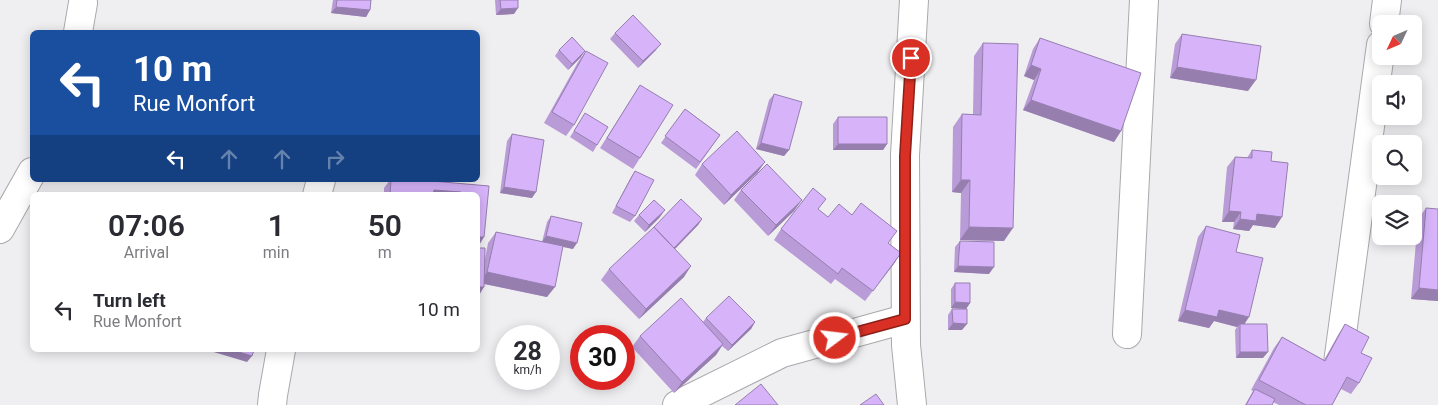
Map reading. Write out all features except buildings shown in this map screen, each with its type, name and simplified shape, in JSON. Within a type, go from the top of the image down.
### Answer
[{"type":"street","points":[[912,405],[905,319],[905,156],[914,0]]},
{"type":"street","points":[[1127,334],[1144,0]]},
{"type":"street","points":[[1385,15],[1387,0]]},
{"type":"street","points":[[78,30],[83,3]]},
{"type":"street","points":[[1337,374],[1378,65]]},
{"type":"street","points":[[0,229],[30,176]]},
{"type":"street","points":[[677,405],[782,353],[905,319]]},
{"type":"street","points":[[272,405],[281,352]]},
{"type":"route","points":[[835,338],[905,319],[905,156],[911,58]]}]
